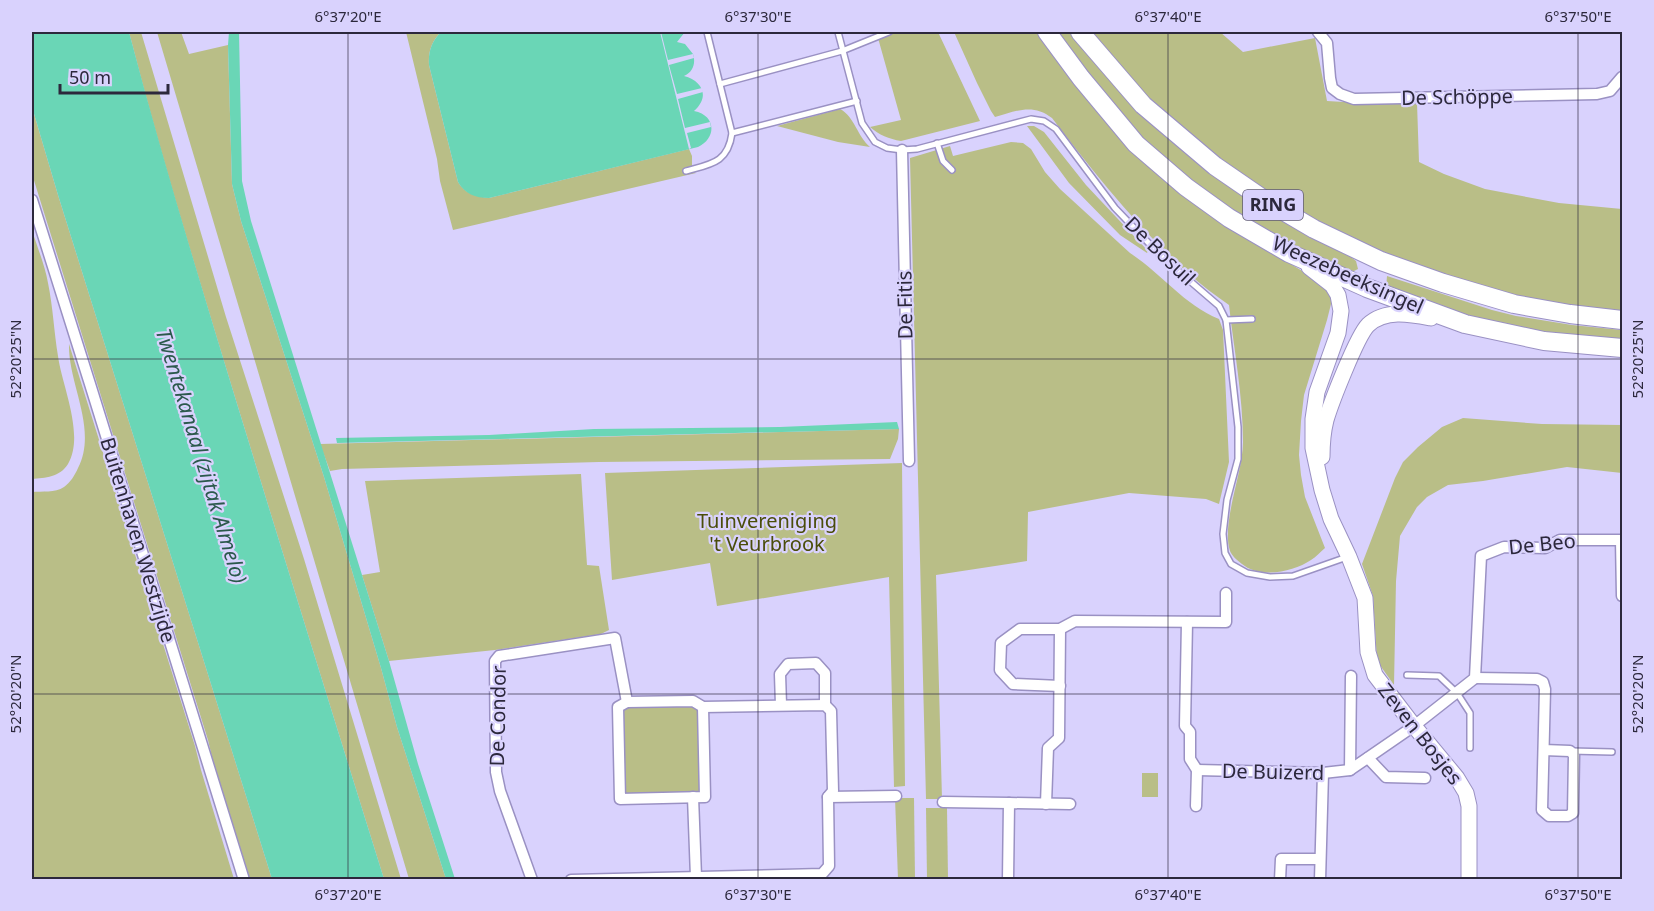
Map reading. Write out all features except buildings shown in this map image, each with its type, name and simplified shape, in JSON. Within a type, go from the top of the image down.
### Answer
[{"type":"main road","name":"Weezebeeksingel","points":[[1047,32],[1081,78],[1137,144],[1186,187],[1228,218],[1289,253],[1367,288],[1465,324],[1544,341],[1623,348]]},
{"type":"main road","name":"Weezebeeksingel","points":[[1080,32],[1143,105],[1215,166],[1314,230],[1381,261],[1514,304],[1623,320]]},
{"type":"street","name":"De Schöppe","points":[[1318,32],[1328,44],[1332,88],[1354,99],[1597,94],[1610,91],[1623,77]]},
{"type":"street","name":"De Fitis","points":[[902,150],[909,461]]},
{"type":"street","name":"Buitenhaven Westzijde","points":[[32,200],[244,879]]},
{"type":"street","name":"Zeven Bosjes","points":[[1289,253],[1332,285],[1338,296],[1341,311],[1338,333],[1317,392],[1312,448],[1330,519],[1349,557],[1365,598],[1368,652],[1375,675],[1457,778],[1466,793],[1469,807],[1469,879]]},
{"type":"street","name":"Zeven Bosjes","points":[[1322,490],[1322,444],[1326,420],[1359,338],[1368,325],[1382,317],[1395,314],[1410,314],[1465,324]]},
{"type":"street","name":"De Beo","points":[[1475,678],[1481,556],[1504,548],[1545,548],[1560,540],[1621,540],[1623,596]]},
{"type":"street","points":[[1060,686],[1013,684],[1000,670],[1001,643],[1020,629],[1060,629],[1075,621],[1226,622],[1227,593]]},
{"type":"street","name":"De Buizerd","points":[[1187,622],[1185,726],[1190,732],[1190,759],[1197,770],[1196,806]]},
{"type":"street","points":[[1046,804],[1048,748],[1059,738],[1060,629]]},
{"type":"street","name":"De Condor","points":[[532,879],[500,791],[496,772],[495,661],[499,656],[615,638],[627,702],[618,707],[620,799],[693,797]]},
{"type":"street","points":[[781,705],[780,674],[788,664],[816,663],[825,673],[825,705],[831,711],[833,791],[828,797],[830,879]]},
{"type":"street","name":"De Buizerd","points":[[1350,770],[1351,676]]},
{"type":"street","points":[[1414,726],[1475,678],[1537,679],[1543,682],[1545,689],[1542,810],[1549,816],[1568,816],[1573,813],[1574,755],[1570,751],[1544,750]]},
{"type":"street","points":[[627,702],[693,701],[703,707],[825,705]]},
{"type":"street","points":[[696,877],[693,797],[705,797],[703,707]]},
{"type":"street","name":"De Buizerd","points":[[1197,770],[1323,773],[1350,770],[1414,726]]},
{"type":"street","points":[[1368,758],[1386,777],[1425,778]]},
{"type":"street","points":[[1320,879],[1323,773]]},
{"type":"street","points":[[828,797],[896,796]]},
{"type":"street","points":[[943,802],[1070,804]]},
{"type":"street","points":[[1008,879],[1009,803]]},
{"type":"street","points":[[1280,879],[1281,859],[1320,860]]},
{"type":"street","points":[[570,879],[772,877],[822,874],[829,866]]},
{"type":"lane","points":[[686,171],[718,162],[730,145],[732,133],[707,32]]},
{"type":"lane","name":"De Bosuil","points":[[838,32],[862,123],[875,142],[887,148],[902,150],[1030,119],[1044,121],[1056,129],[1115,208],[1162,257],[1219,306],[1226,320]]},
{"type":"lane","points":[[720,84],[842,51],[890,32]]},
{"type":"lane","points":[[732,133],[857,101]]},
{"type":"lane","points":[[936,143],[943,161],[952,170]]},
{"type":"lane","points":[[1252,319],[1226,320],[1238,427],[1238,459],[1227,500],[1223,534],[1228,559],[1231,564],[1246,573],[1270,577],[1293,576],[1349,557]]},
{"type":"lane","points":[[1407,675],[1439,676],[1457,693],[1470,712],[1470,748]]},
{"type":"lane","points":[[1570,751],[1612,752]]},
{"type":"green space","points":[[129,32],[141,32],[226,317],[304,559],[401,879],[384,879],[195,267]]},
{"type":"green space","points":[[157,32],[181,32],[189,54],[228,45],[232,184],[241,221],[324,477],[397,727],[446,879],[409,879]]},
{"type":"green space","points":[[406,32],[441,32],[431,47],[429,65],[458,182],[471,194],[489,198],[689,149],[692,156],[692,171],[696,173],[453,230]]},
{"type":"green space","points":[[896,32],[938,32],[980,121],[901,141],[884,136],[870,127],[901,120],[878,38]]},
{"type":"green space","points":[[954,32],[1038,32],[1044,41],[1225,224],[1317,280],[1331,295],[1327,320],[1304,395],[1301,421],[1299,455],[1305,497],[1325,548],[1313,559],[1295,568],[1267,572],[1249,569],[1230,551],[1228,527],[1240,468],[1243,425],[1229,305],[1194,278],[1152,238],[1100,179],[1052,118],[1045,113],[1031,110],[995,117]]},
{"type":"green space","points":[[1054,32],[1069,32],[1119,89],[1347,254],[1356,261],[1358,269],[1346,270],[1298,249],[1194,184],[1115,112]]},
{"type":"green space","points":[[1087,32],[1220,32],[1243,52],[1315,38],[1327,101],[1417,103],[1419,162],[1485,189],[1559,203],[1622,209],[1622,313],[1530,301],[1488,291],[1381,252],[1309,217],[1223,163],[1153,105]]},
{"type":"green space","points":[[32,107],[272,879],[250,879],[212,757],[32,174]]},
{"type":"green space","points":[[840,109],[849,117],[870,147],[838,142],[777,126]]},
{"type":"green space","points":[[1027,126],[1034,126],[1044,132],[1086,185],[1148,251],[1147,253],[1120,235],[1069,183]]},
{"type":"green space","points":[[1011,142],[1023,143],[1031,149],[1045,172],[1060,189],[1130,253],[1195,306],[1219,319],[1223,330],[1229,462],[1219,504],[1206,499],[1129,493],[1028,512],[1027,561],[936,575],[942,799],[926,799],[910,158],[950,146],[953,156]]},
{"type":"green space","points":[[32,230],[47,276],[58,356],[71,410],[74,439],[73,452],[68,464],[61,472],[32,479]]},
{"type":"green space","points":[[1387,276],[1516,316],[1622,330],[1622,341],[1500,327],[1386,289]]},
{"type":"green space","points":[[69,344],[195,746],[234,879],[32,879],[32,492],[53,491],[64,487],[78,468],[83,453],[84,422],[73,375]]},
{"type":"green space","points":[[1463,418],[1542,424],[1622,425],[1622,473],[1567,467],[1448,485],[1427,497],[1417,507],[1400,536],[1396,581],[1394,685],[1377,661],[1373,596],[1362,564],[1403,462],[1442,427]]},
{"type":"green space","points":[[899,429],[898,439],[890,459],[599,462],[330,471],[320,444]]},
{"type":"green space","name":"Tuinvereniging 't Veurbrook","points":[[902,463],[905,786],[894,787],[889,577],[717,606],[710,563],[612,580],[605,473]]},
{"type":"green space","points":[[581,474],[587,565],[599,566],[609,630],[601,634],[495,650],[389,661],[362,575],[380,572],[365,481]]},
{"type":"green space","points":[[694,706],[699,710],[701,792],[624,795],[622,708]]},
{"type":"green space","points":[[1142,773],[1158,773],[1158,797],[1142,797]]},
{"type":"green space","points":[[895,798],[914,798],[915,879],[898,879]]},
{"type":"green space","points":[[926,808],[947,808],[948,879],[927,879]]},
{"type":"water","name":"Twentekanaal (zijtak Almelo)","points":[[32,32],[129,32],[210,313],[384,879],[272,879],[32,107]]},
{"type":"water","points":[[229,32],[239,32],[242,181],[251,221],[455,879],[446,879],[397,727],[324,477],[241,221],[232,184]]},
{"type":"water","points":[[441,32],[685,32],[677,42],[685,44],[693,54],[694,61],[692,70],[684,76],[691,78],[702,90],[702,100],[694,111],[707,117],[711,133],[698,147],[489,198],[475,196],[464,190],[458,182],[429,65],[431,47]]},
{"type":"water","points":[[897,422],[899,429],[337,443],[336,438],[489,435],[594,429],[780,427]]},
{"type":"pier","points":[[660,32],[668,60],[693,54],[694,58],[669,65],[677,94],[702,88],[703,92],[678,99],[685,128],[710,122],[711,127],[687,133],[691,148],[689,149]]}]
